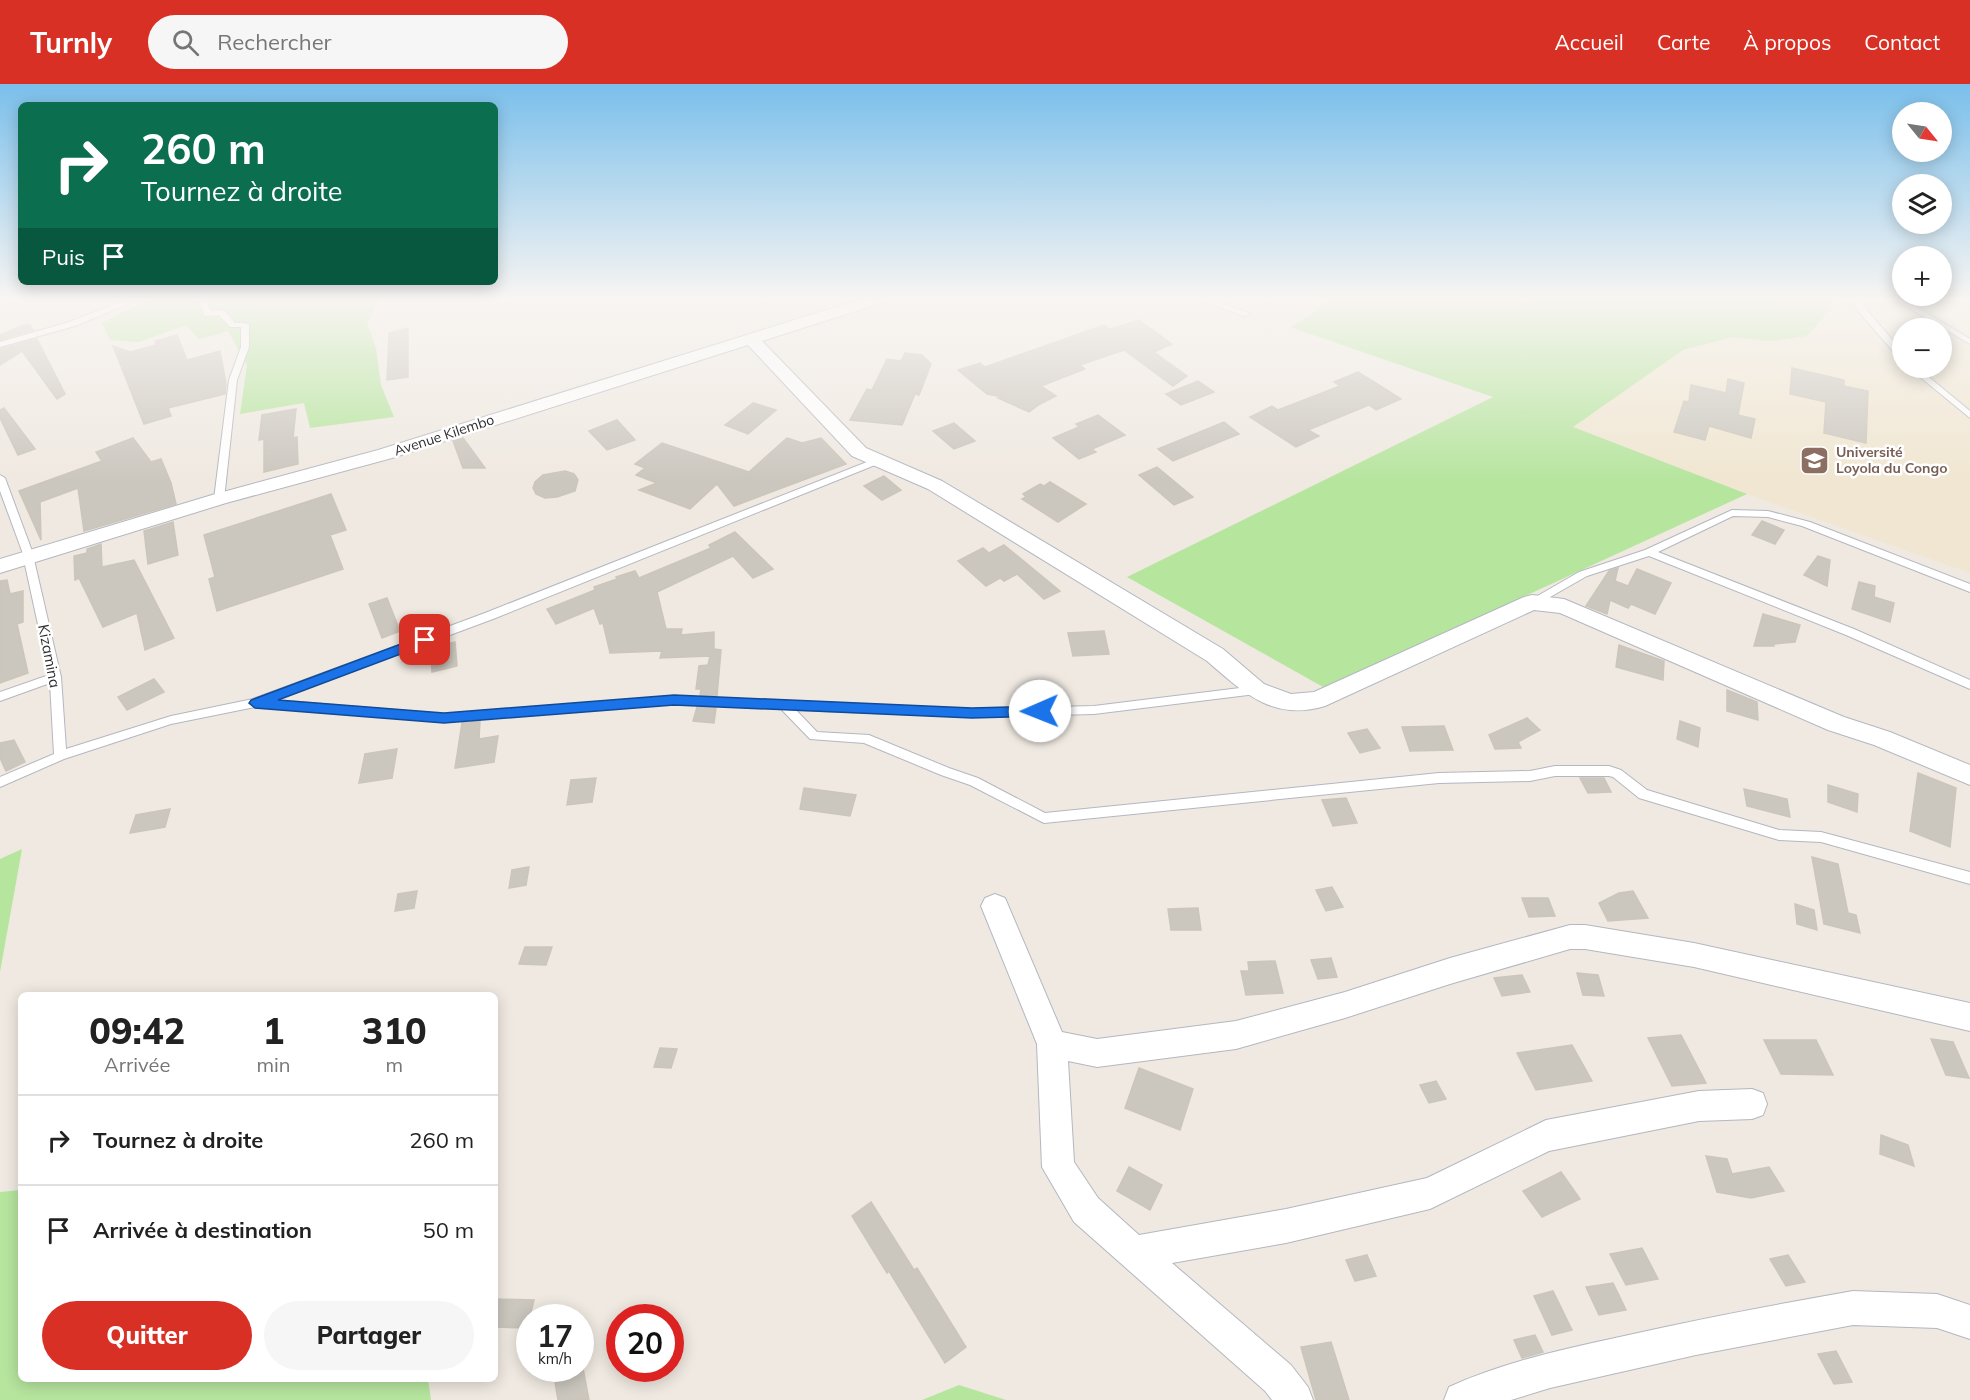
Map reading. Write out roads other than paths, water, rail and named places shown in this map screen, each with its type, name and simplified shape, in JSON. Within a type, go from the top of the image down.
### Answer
[{"type":"street","name":"Avenue Kilembo","points":[[0,566],[219,499],[386,454],[689,358]]},
{"type":"street","points":[[770,358],[859,452],[935,484],[1215,655],[1256,690],[1290,703],[1317,700],[1532,602],[1564,606],[1836,724],[1882,738],[1970,775]]},
{"type":"street","points":[[995,906],[1052,1044],[1058,1167],[1086,1209],[1278,1378],[1296,1400]]},
{"type":"street","points":[[1052,1044],[1097,1053],[1236,1035],[1345,1005],[1450,971],[1570,937],[1585,937],[1694,955],[1970,1017]]},
{"type":"street","points":[[1136,1252],[1286,1226],[1430,1192],[1546,1136],[1699,1106],[1752,1104]]},
{"type":"street","points":[[1469,1398],[1550,1370],[1696,1337],[1854,1308],[1937,1311],[1970,1322]]},
{"type":"lane","points":[[219,499],[233,380],[241,358]]},
{"type":"lane","points":[[1925,378],[1970,416]]},
{"type":"lane","points":[[0,782],[60,756],[171,720],[255,703],[489,616],[877,461]]},
{"type":"lane","name":"Kizamina","points":[[0,478],[27,557],[55,677],[60,756]]},
{"type":"lane","points":[[1532,602],[1583,574],[1649,552],[1732,513],[1748,512],[1790,518],[1970,588]]},
{"type":"lane","points":[[1649,552],[1850,632],[1970,685]]},
{"type":"lane","points":[[0,697],[55,677]]},
{"type":"lane","points":[[255,703],[444,718],[674,700],[972,713],[1086,710],[1256,690]]},
{"type":"lane","points":[[784,705],[814,736],[865,738],[945,772],[974,781],[1044,818],[1439,778],[1530,776],[1555,771],[1610,771],[1617,773],[1643,794],[1788,836],[1821,837],[1970,878]]},
{"type":"place","name":"Université Loyola du Congo","points":[[1815,460]]}]
